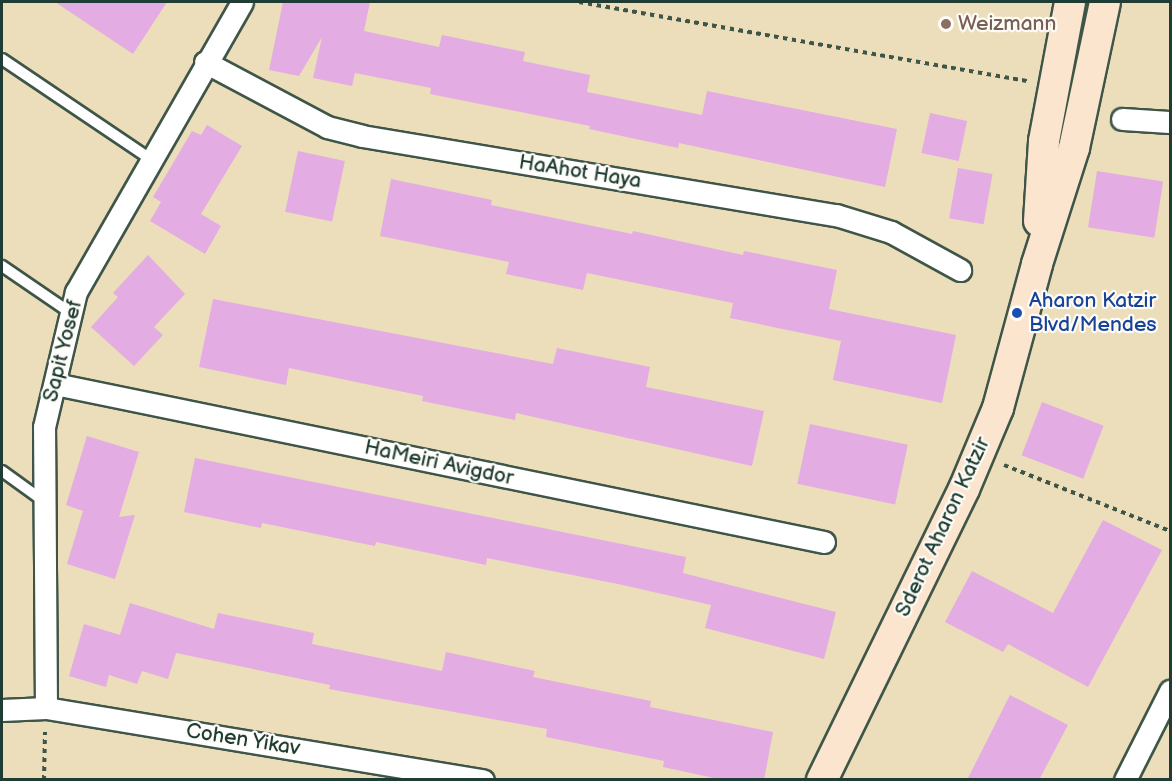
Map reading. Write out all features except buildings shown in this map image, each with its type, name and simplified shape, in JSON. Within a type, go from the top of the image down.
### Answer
[{"type":"street","name":"Sapit Yosef","points":[[46,708],[44,427],[76,291],[152,160],[205,62],[242,2]]},
{"type":"street","name":"Sderot Aharon Katzir","points":[[1036,264],[1044,141],[1070,2]]},
{"type":"street","name":"Sderot Aharon Katzir","points":[[822,780],[978,455],[998,408],[1036,264],[1074,148],[1105,2]]},
{"type":"street","name":"HaAhot Haya","points":[[205,62],[327,127],[362,136],[836,215],[891,232],[960,270]]},
{"type":"street","points":[[1122,120],[1170,122]]},
{"type":"street","name":"HaMeiri Avigdor","points":[[55,384],[824,542]]},
{"type":"street","points":[[1125,780],[1170,691]]},
{"type":"street","name":"Cohen Yikav","points":[[2,710],[46,708],[483,780]]},
{"type":"lane","points":[[2,59],[152,160]]},
{"type":"lane","points":[[2,266],[71,313]]},
{"type":"lane","points":[[2,471],[45,502]]},
{"type":"path","points":[[579,2],[1054,86]]},
{"type":"path","points":[[978,455],[1170,531]]},
{"type":"path","points":[[44,780],[46,708]]},
{"type":"place","name":"Weizmann","points":[[946,24]]},
{"type":"place","name":"Aharon Katzir Blvd/Mendes","points":[[1017,313]]}]
